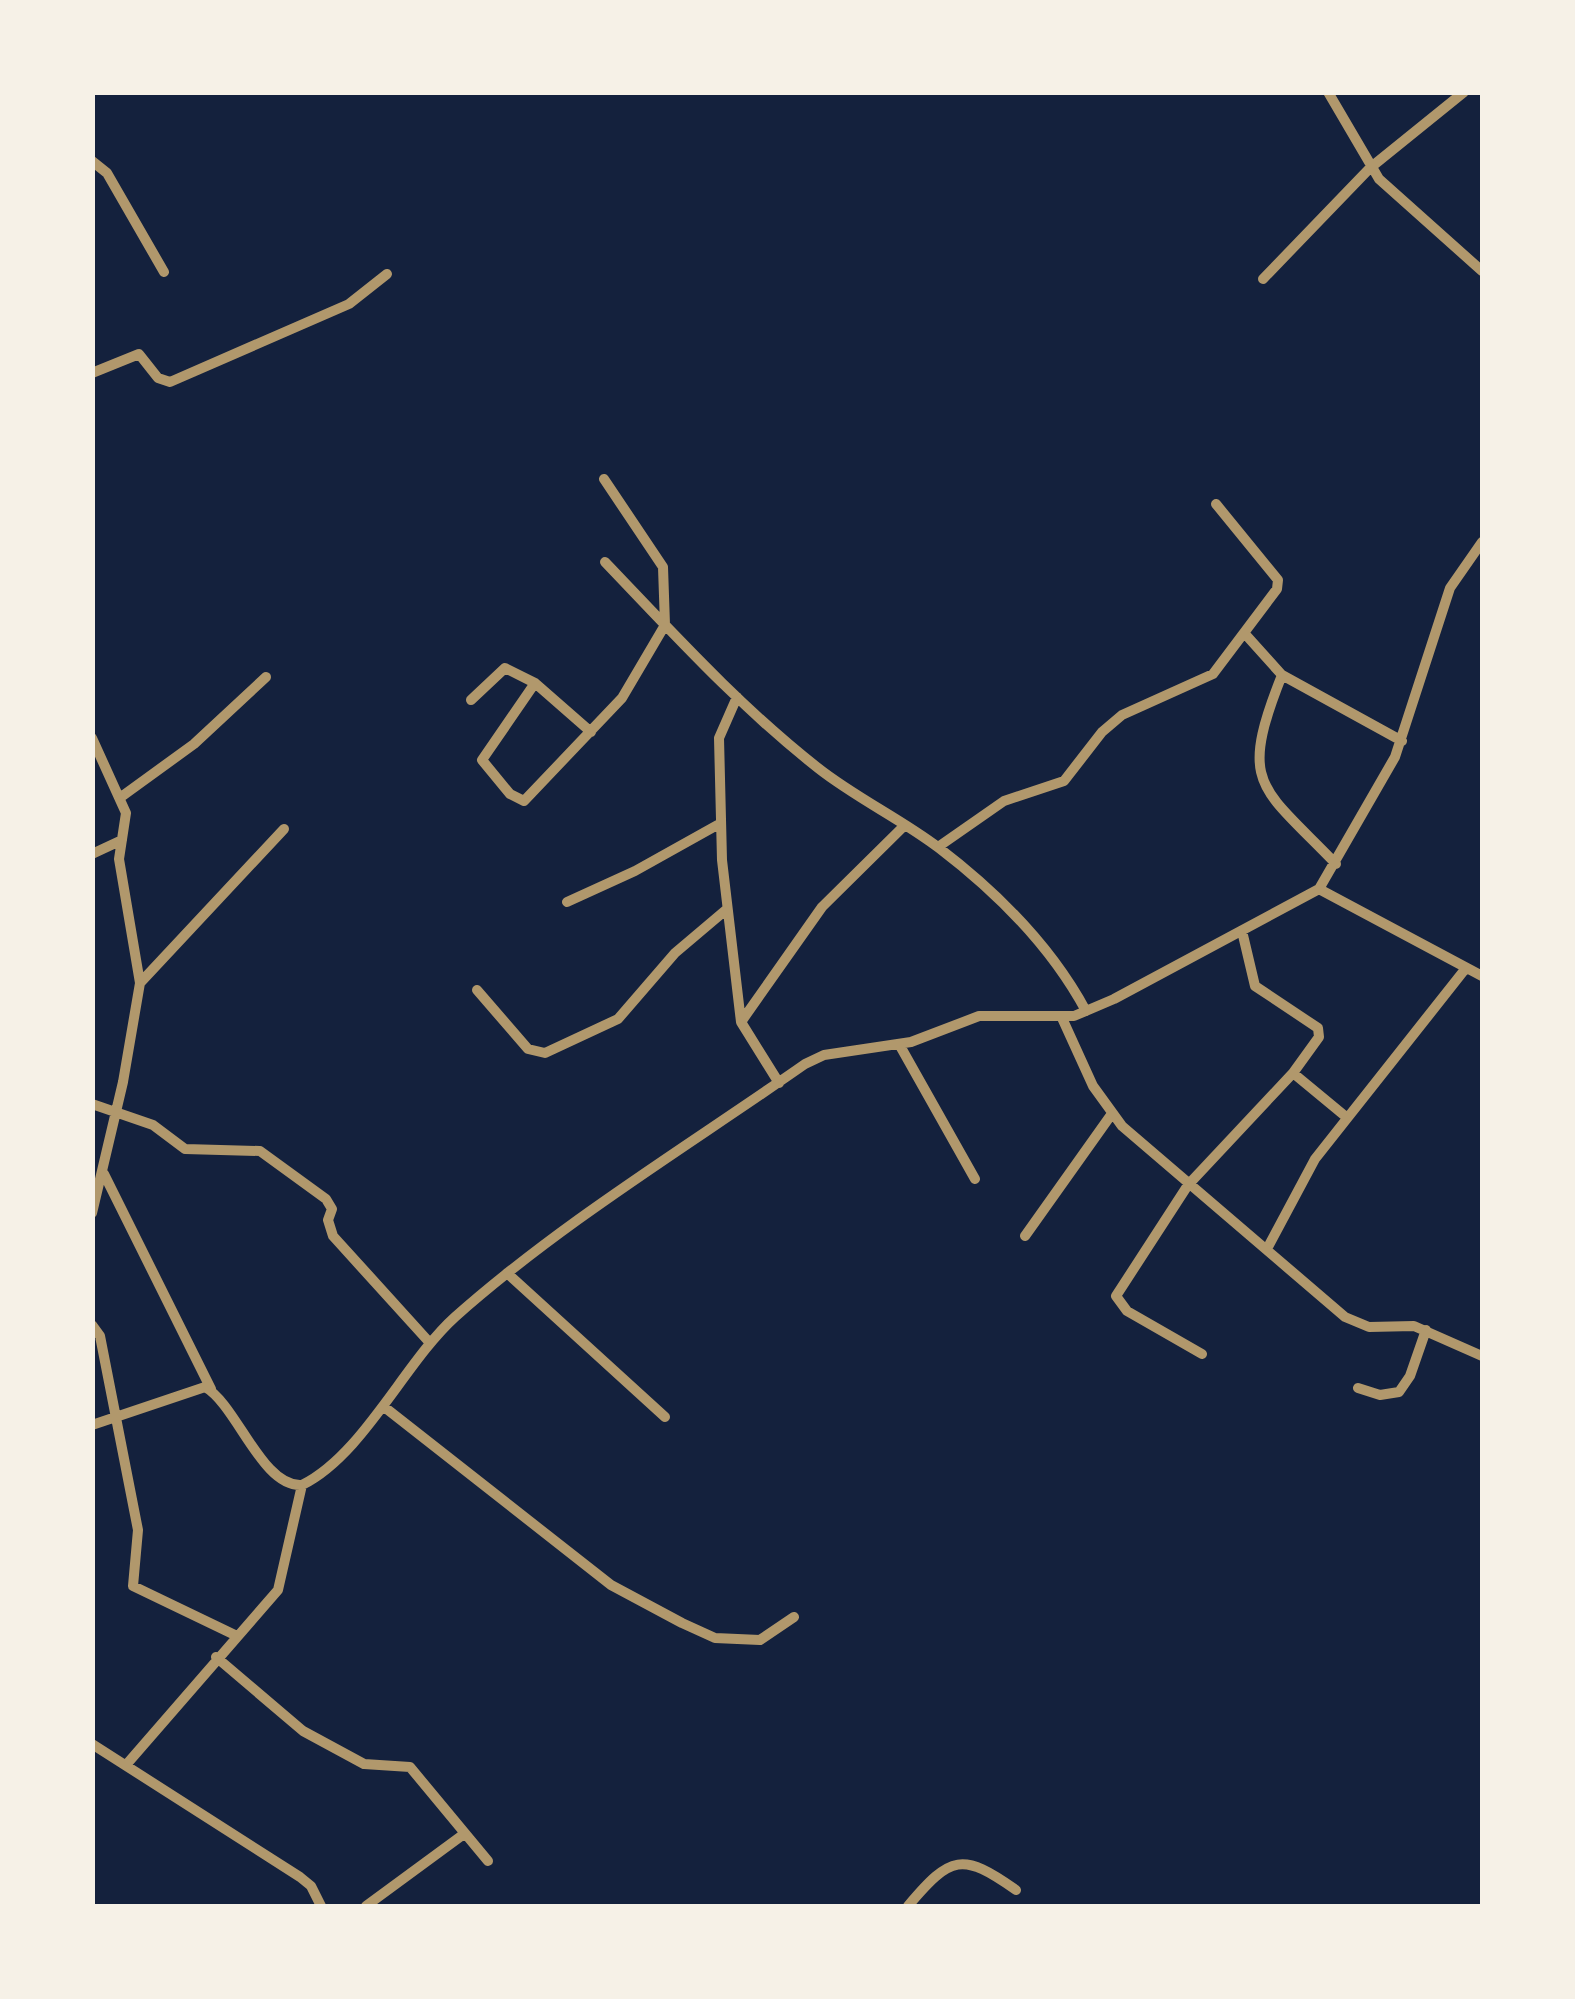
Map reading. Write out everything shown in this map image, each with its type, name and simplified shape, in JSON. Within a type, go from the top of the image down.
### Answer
[{"type":"street","points":[[1328,92],[1370,168],[1432,230],[1482,271]]},
{"type":"street","points":[[1263,279],[1370,168],[1464,92]]},
{"type":"street","points":[[92,161],[107,173],[164,272]]},
{"type":"street","points":[[92,374],[139,354],[158,378],[170,382],[349,304],[386,274]]},
{"type":"street","points":[[535,683],[482,760],[510,794],[524,802],[633,683],[665,624],[663,566],[604,479]]},
{"type":"street","points":[[938,847],[1004,801],[1064,781],[1113,721],[1213,674],[1246,635],[1278,589],[1278,580],[1216,504]]},
{"type":"street","points":[[126,1765],[278,1590],[302,1485],[328,1466],[382,1406],[430,1343],[507,1274],[779,1082],[824,1055],[899,1044],[979,1016],[1062,1018],[1086,1010],[1319,888],[1336,864],[1402,741],[1450,588],[1482,542]]},
{"type":"street","points":[[605,562],[737,697],[815,766],[938,847],[1028,927],[1062,967],[1086,1010]]},
{"type":"street","points":[[1246,635],[1282,675],[1402,741]]},
{"type":"street","points":[[471,700],[505,668],[535,683],[591,732]]},
{"type":"street","points":[[1282,675],[1260,730],[1260,779],[1270,796],[1336,864]]},
{"type":"street","points":[[120,797],[194,744],[266,677]]},
{"type":"street","points":[[737,697],[718,738],[728,909],[741,1022],[779,1082]]},
{"type":"street","points":[[92,738],[126,813],[120,874],[140,983],[104,1174],[92,1213]]},
{"type":"street","points":[[566,902],[635,872],[721,823]]},
{"type":"street","points":[[741,1022],[822,907],[904,826]]},
{"type":"street","points":[[140,983],[284,829]]},
{"type":"street","points":[[92,854],[122,840]]},
{"type":"street","points":[[1319,888],[1482,976]]},
{"type":"street","points":[[477,990],[528,1049],[546,1053],[618,1019],[675,953],[728,909]]},
{"type":"street","points":[[1202,1354],[1126,1310],[1116,1296],[1188,1185],[1316,1046],[1318,1028],[1256,986],[1242,930]]},
{"type":"street","points":[[1268,1248],[1306,1173],[1346,1116],[1466,968]]},
{"type":"street","points":[[1062,1018],[1111,1114],[1188,1185],[1268,1248],[1345,1317],[1369,1327],[1426,1330],[1482,1356]]},
{"type":"street","points":[[899,1044],[975,1180]]},
{"type":"street","points":[[1293,1073],[1346,1116]]},
{"type":"street","points":[[92,1104],[116,1116],[154,1125],[185,1149],[254,1150],[267,1155],[330,1204],[328,1228],[333,1236],[430,1343]]},
{"type":"street","points":[[1025,1236],[1111,1114]]},
{"type":"street","points":[[104,1174],[211,1390],[272,1470],[288,1483],[302,1485]]},
{"type":"street","points":[[507,1274],[665,1417]]},
{"type":"street","points":[[92,1325],[119,1415],[138,1530],[134,1586],[237,1636]]},
{"type":"street","points":[[1358,1388],[1380,1396],[1399,1392],[1410,1376],[1426,1330]]},
{"type":"street","points":[[92,1425],[198,1386],[211,1390]]},
{"type":"street","points":[[382,1406],[611,1585],[682,1623],[715,1638],[760,1640],[794,1617]]},
{"type":"street","points":[[216,1657],[302,1731],[364,1764],[410,1768],[488,1861]]},
{"type":"street","points":[[92,1744],[300,1876],[311,1886],[321,1906]]},
{"type":"street","points":[[366,1906],[464,1834]]},
{"type":"street","points":[[908,1906],[936,1876],[965,1862],[982,1866],[1016,1890]]}]
